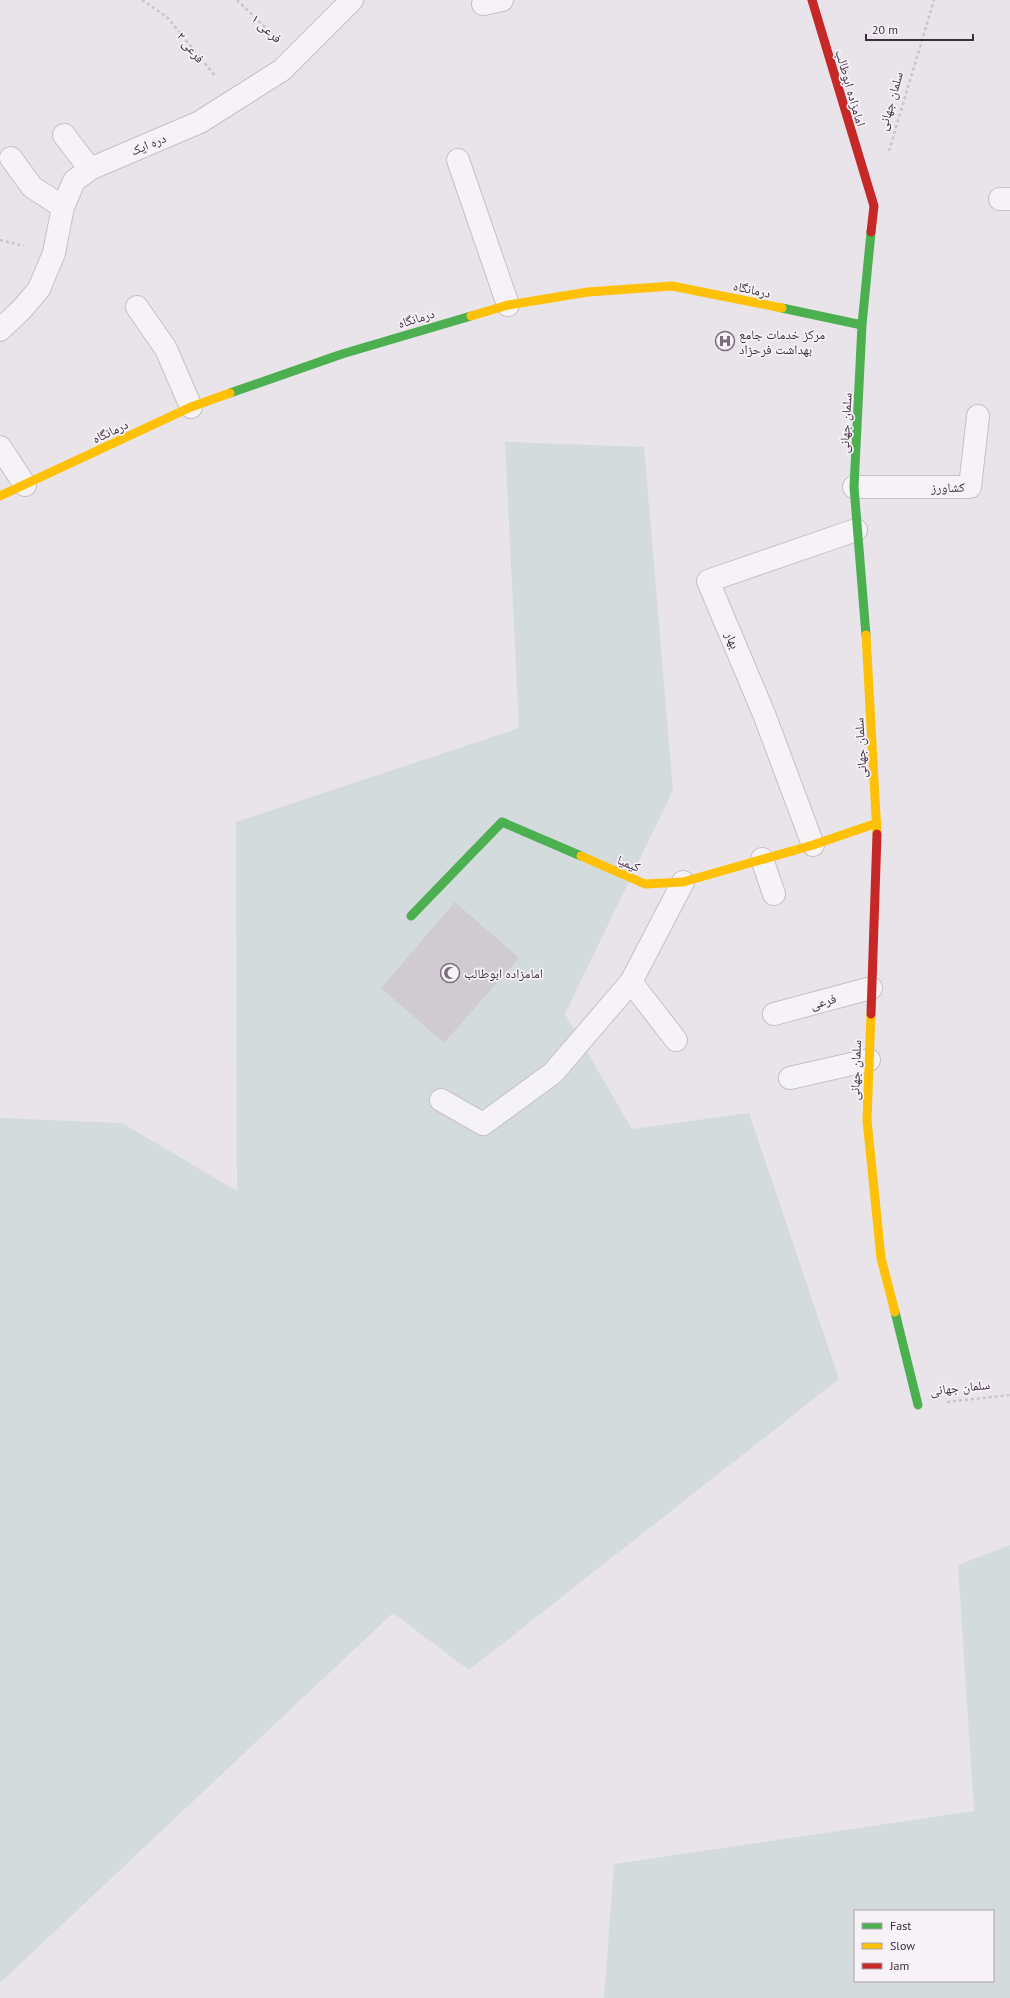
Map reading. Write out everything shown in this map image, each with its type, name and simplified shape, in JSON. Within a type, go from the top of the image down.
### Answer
[{"type":"street","name":"دره ایک","points":[[0,330],[22,309],[39,289],[54,254],[63,207],[74,181],[90,169],[200,122],[282,70],[352,0]]},
{"type":"street","name":"امامزاده ابوطالب","points":[[812,0],[874,206]]},
{"type":"street","points":[[64,135],[90,169]]},
{"type":"street","points":[[11,158],[32,187],[63,207]]},
{"type":"street","points":[[458,160],[508,305]]},
{"type":"street","name":"سلمان جهانی","points":[[874,206],[862,325],[854,487],[856,530],[866,634],[877,823],[867,1120],[881,1258],[918,1405]]},
{"type":"street","name":"درمانگاه","points":[[0,496],[191,407],[342,354],[508,305],[588,292],[672,286],[862,325]]},
{"type":"street","points":[[137,307],[166,349],[191,407]]},
{"type":"street","name":"کشاورز","points":[[854,487],[970,487],[978,416]]},
{"type":"street","points":[[0,447],[25,485]]},
{"type":"street","name":"بهار","points":[[813,845],[764,714],[708,581],[856,530]]},
{"type":"street","name":"کیمیا","points":[[410,916],[502,822],[645,884],[683,882],[813,845],[877,823]]},
{"type":"street","points":[[762,859],[774,894]]},
{"type":"street","points":[[441,1100],[483,1124],[554,1073],[631,982],[683,882]]},
{"type":"street","points":[[631,982],[676,1040]]},
{"type":"street","name":"فرعی","points":[[774,1014],[871,988]]},
{"type":"street","points":[[790,1078],[869,1060]]},
{"type":"path","name":"فرعی ۲","points":[[142,0],[167,17],[235,100]]},
{"type":"path","name":"فرعی ۱","points":[[237,0],[297,56]]},
{"type":"path","name":"سلمان جهانی","points":[[889,152],[934,0]]},
{"type":"path","name":"سلمان جهانی","points":[[918,1405],[1010,1395]]},
{"type":"shaded area","points":[[505,442],[644,447],[673,790],[565,1014],[632,1129],[749,1113],[839,1379],[469,1670],[393,1613],[0,1983],[0,1118],[122,1123],[237,1191],[236,822],[519,728]]},
{"type":"shaded area","points":[[1010,1545],[1010,1998],[604,1998],[614,1864],[974,1811],[958,1565]]},
{"type":"building","name":"امامزاده ابوطالب","points":[[455,902],[519,958],[444,1043],[381,988]]},
{"type":"traffic: fast","points":[[866,635],[854,487],[862,325],[871,232]]},
{"type":"traffic: fast","points":[[782,308],[862,325]]},
{"type":"traffic: fast","points":[[230,393],[342,354],[471,316]]},
{"type":"traffic: fast","points":[[411,916],[502,822],[581,856]]},
{"type":"traffic: fast","points":[[895,1312],[918,1405]]},
{"type":"traffic: slow","points":[[471,316],[508,305],[588,292],[672,286],[782,308]]},
{"type":"traffic: slow","points":[[0,496],[191,407],[230,393]]},
{"type":"traffic: slow","points":[[866,635],[877,834]]},
{"type":"traffic: slow","points":[[581,856],[645,884],[683,882],[813,845],[877,823]]},
{"type":"traffic: slow","points":[[871,1014],[867,1120],[881,1258],[895,1312]]},
{"type":"traffic: jam","points":[[812,0],[874,206],[871,232]]},
{"type":"traffic: jam","points":[[871,1014],[877,834]]},
{"type":"place","name":"مركز خدمات جامع بهداشت فرحزاد","points":[[725,341]]},
{"type":"place","name":"امامزاده ابوطالب","points":[[450,973]]}]
